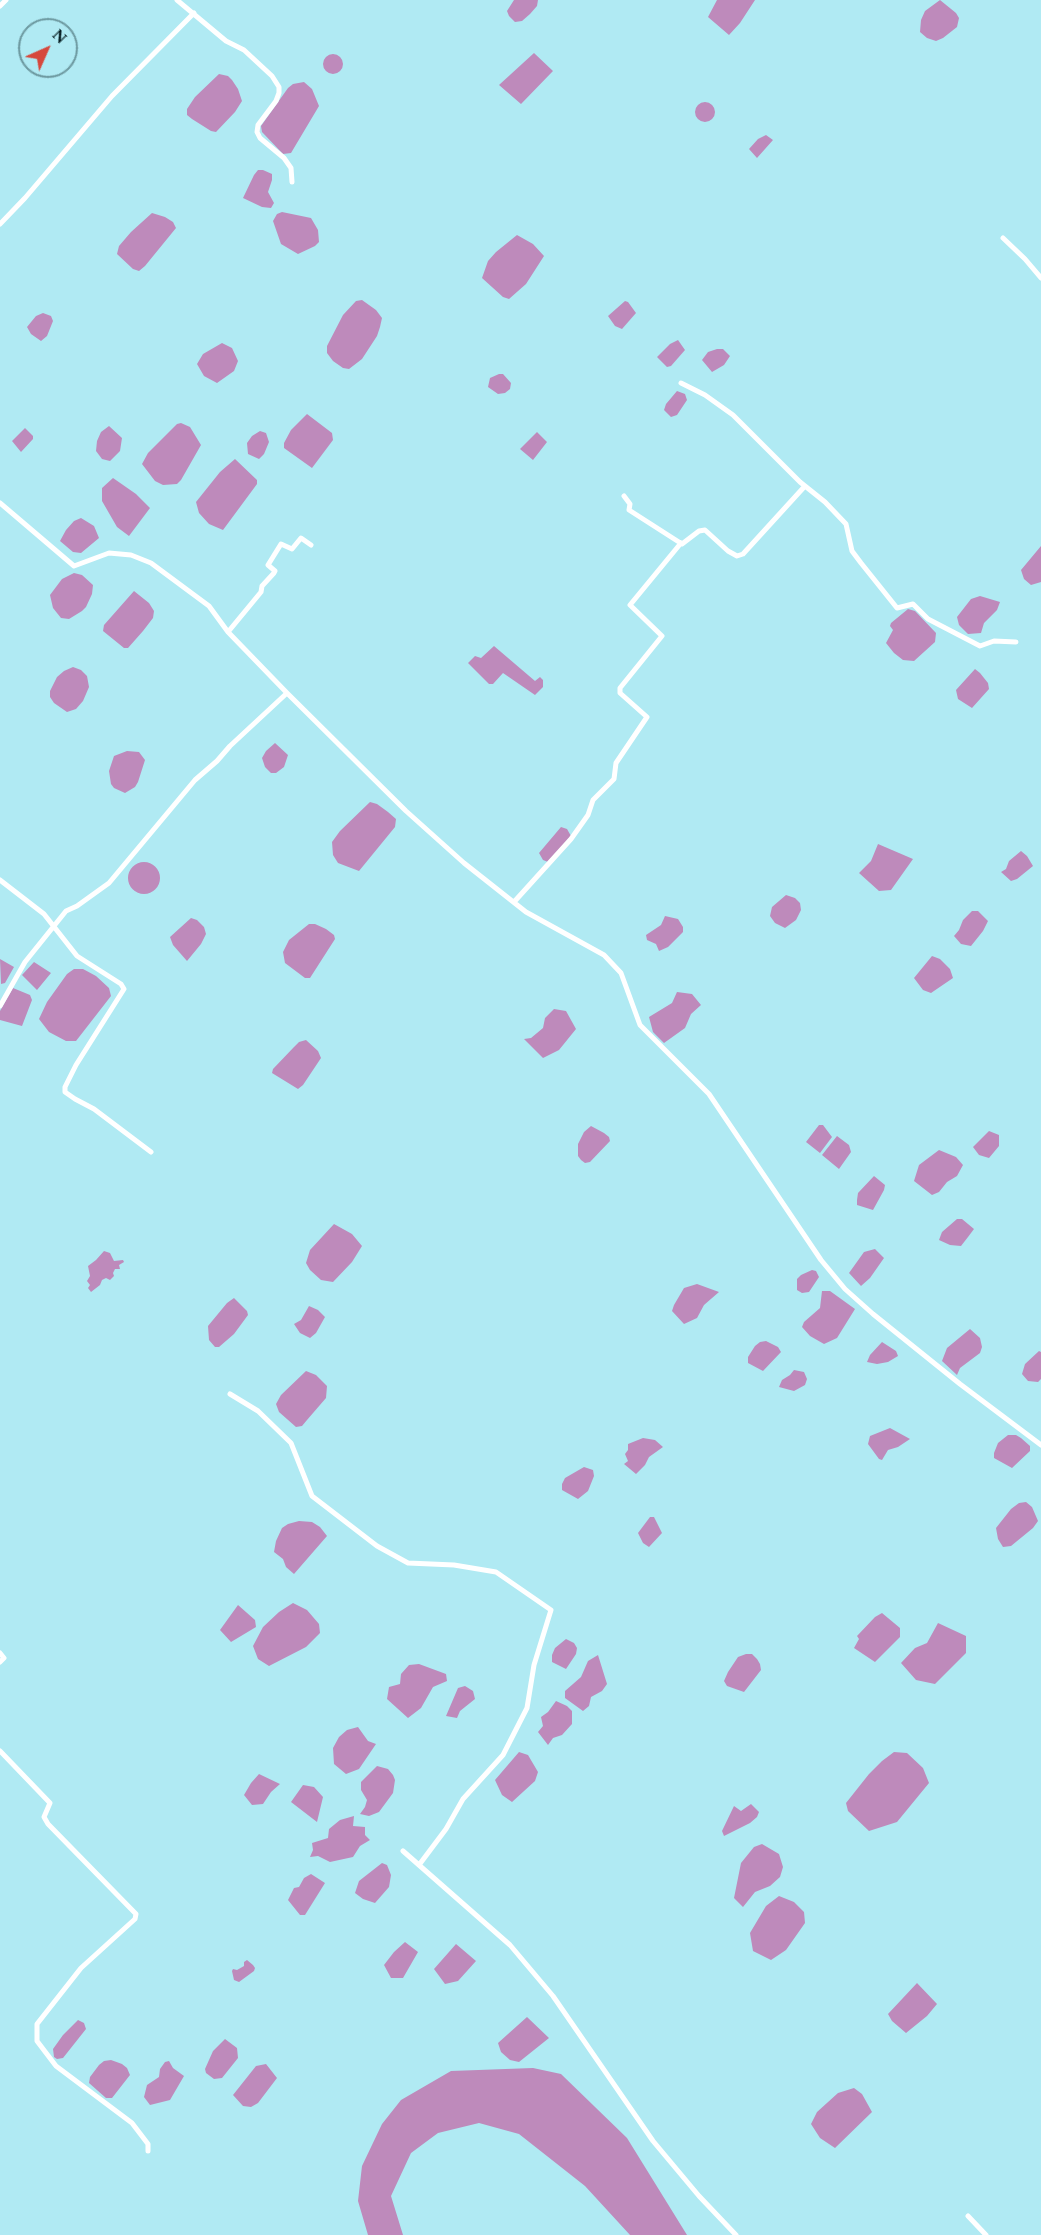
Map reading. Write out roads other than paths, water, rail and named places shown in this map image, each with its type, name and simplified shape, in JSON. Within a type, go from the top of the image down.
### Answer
[{"type":"street","points":[[0,6],[6,0]]},
{"type":"street","points":[[177,0],[226,41],[244,50],[272,76],[279,87],[276,101],[263,117],[257,132],[260,138],[291,168],[292,182]]},
{"type":"street","points":[[0,224],[112,96],[194,13]]},
{"type":"street","points":[[1003,238],[1041,278]]},
{"type":"street","points":[[681,383],[705,395],[733,415],[825,502],[846,524],[852,550],[897,608],[913,604],[928,619],[980,646],[994,641],[1016,642]]},
{"type":"street","points":[[514,902],[571,839],[588,815],[593,800],[614,779],[616,763],[647,717],[620,693],[620,688],[662,636],[630,605],[681,543],[703,530],[728,551],[737,556],[743,554],[806,486]]},
{"type":"street","points":[[624,496],[630,504],[629,510],[681,543]]},
{"type":"street","points":[[0,503],[74,566],[109,553],[130,555],[151,563],[209,606],[228,632],[287,693],[406,811],[464,863],[526,912],[604,955],[621,973],[640,1025],[709,1094],[820,1260],[845,1289],[951,1377],[1041,1445]]},
{"type":"street","points":[[228,632],[274,573],[268,565],[281,544],[292,549],[301,538],[310,545]]},
{"type":"street","points":[[0,1006],[25,962],[66,911],[77,906],[109,883],[195,780],[287,693]]},
{"type":"street","points":[[0,880],[44,914],[77,956],[121,984],[124,989],[76,1065],[65,1087],[65,1092],[94,1109],[151,1152]]},
{"type":"street","points":[[230,1394],[258,1412],[291,1443],[312,1496],[377,1546],[408,1563],[454,1565],[496,1572],[551,1610],[534,1665],[527,1708],[503,1755],[463,1799],[446,1829],[419,1864]]},
{"type":"street","points":[[0,1653],[4,1658],[0,1662]]},
{"type":"street","points":[[0,1751],[50,1803],[45,1817],[48,1824],[136,1914],[135,1919],[81,1968],[37,2024],[37,2041],[56,2066],[132,2123],[148,2144],[148,2151]]},
{"type":"street","points":[[403,1851],[510,1945],[554,1996],[653,2141],[699,2196],[736,2235]]},
{"type":"street","points":[[968,2216],[986,2235]]}]
